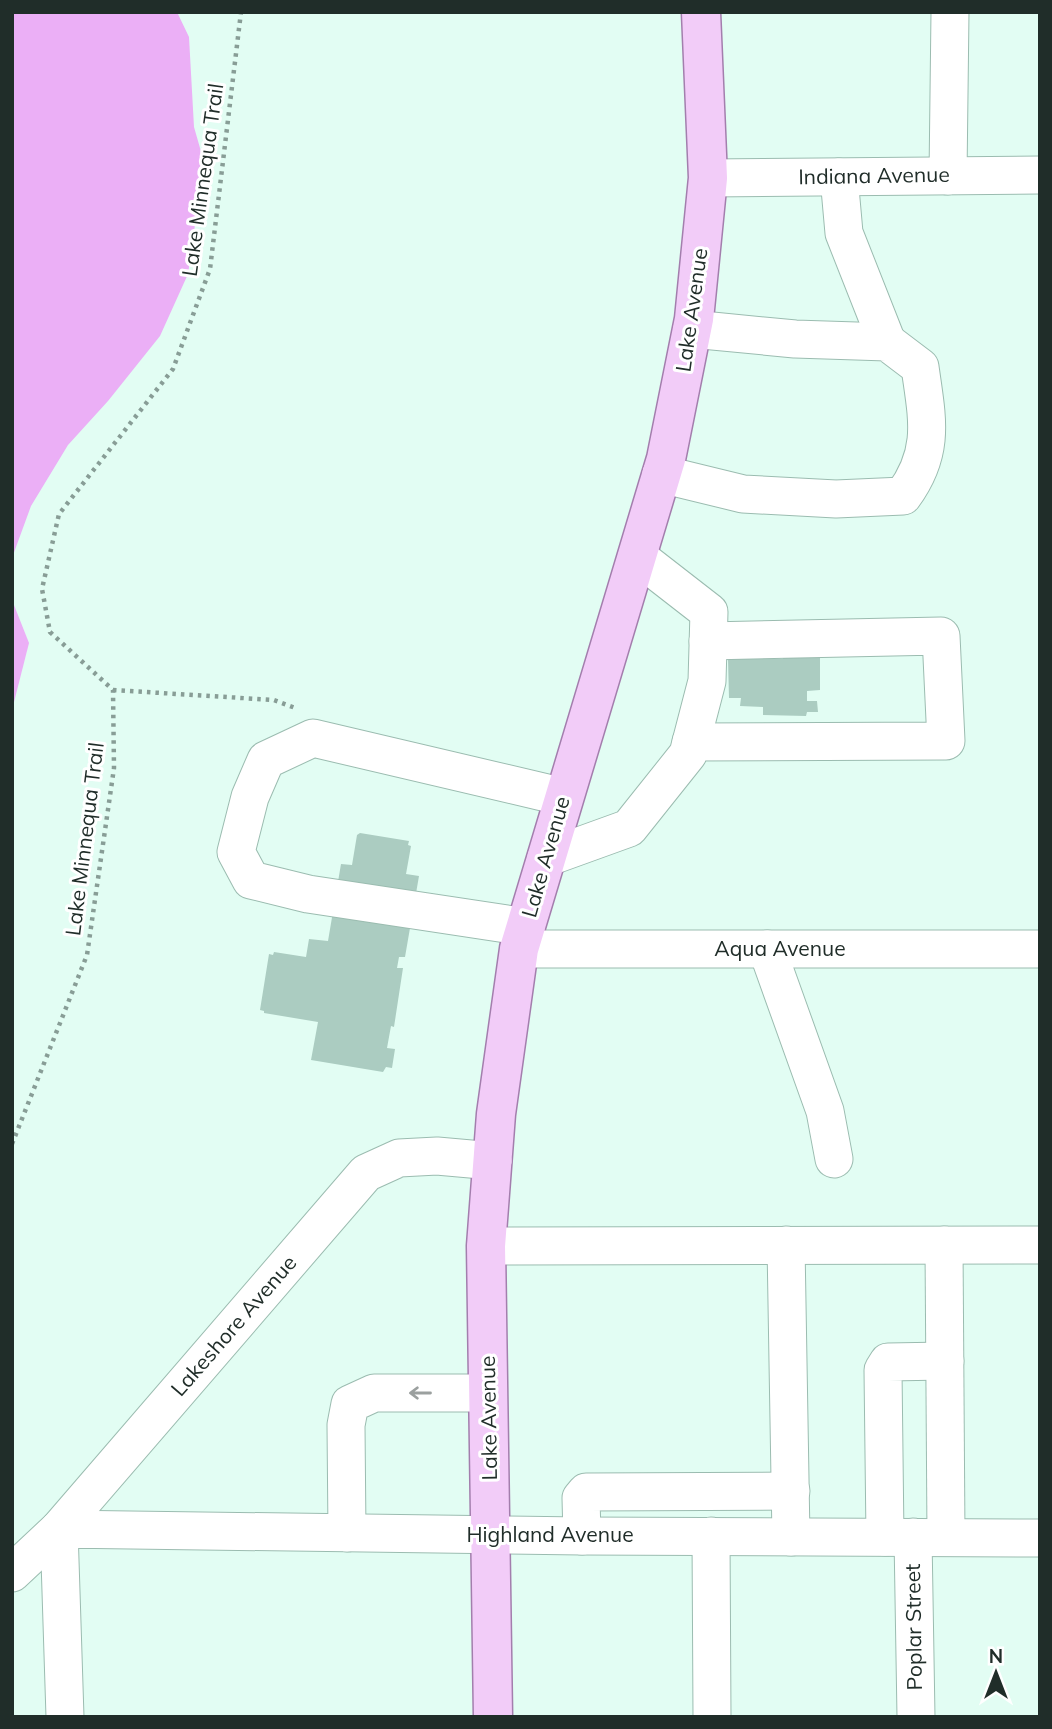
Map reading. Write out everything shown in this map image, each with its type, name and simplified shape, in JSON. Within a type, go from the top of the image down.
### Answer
[{"type":"main road","name":"Lake Avenue","points":[[493,1717],[486,1246],[496,1114],[523,938],[661,474],[692,329],[708,178],[701,12]]},
{"type":"street","points":[[948,176],[950,12]]},
{"type":"street","name":"Indiana Avenue","points":[[708,178],[1040,175]]},
{"type":"street","points":[[661,474],[743,494],[836,499],[903,496],[918,477],[929,431],[920,367],[887,342],[844,233],[839,177]]},
{"type":"street","points":[[692,329],[794,340],[887,342]]},
{"type":"street","points":[[547,858],[629,828],[688,754],[707,681],[709,612],[636,556]]},
{"type":"street","points":[[691,741],[946,741],[941,636],[708,641]]},
{"type":"street","points":[[313,738],[564,797]]},
{"type":"street","name":"Aqua Avenue","points":[[313,738],[266,760],[250,797],[236,852],[251,880],[523,938],[767,949],[1040,949]]},
{"type":"street","points":[[767,949],[825,1111],[834,1159]]},
{"type":"street","name":"Lakeshore Avenue","points":[[12,1573],[59,1529],[366,1173],[398,1158],[437,1156],[493,1161]]},
{"type":"street","points":[[786,1245],[791,1536]]},
{"type":"street","points":[[914,1538],[945,1361],[944,1245]]},
{"type":"street","points":[[486,1246],[1040,1245]]},
{"type":"street","points":[[914,1538],[883,1370],[888,1362],[945,1361]]},
{"type":"street","points":[[347,1533],[346,1425],[350,1404],[374,1393],[488,1393]]},
{"type":"street","points":[[582,1536],[581,1499],[586,1492],[791,1491]]},
{"type":"street","points":[[59,1529],[65,1717]]},
{"type":"street","name":"Highland Avenue","points":[[59,1529],[582,1536],[1040,1538]]},
{"type":"street","points":[[711,1536],[712,1717]]},
{"type":"street","name":"Poplar Street","points":[[914,1538],[916,1717]]},
{"type":"path","name":"Lake Minnequa Trail","points":[[12,1144],[87,955],[114,768],[113,690],[50,632],[42,589],[59,514],[173,369],[210,269],[242,12]]},
{"type":"path","points":[[113,690],[274,700],[299,709],[313,738]]},
{"type":"shaded area","points":[[12,12],[177,12],[189,37],[194,127],[204,162],[188,274],[160,336],[108,401],[68,445],[31,506],[12,558]]},
{"type":"shaded area","points":[[12,600],[29,643],[12,710]]},
{"type":"building","points":[[820,652],[820,690],[807,691],[807,701],[817,701],[818,712],[807,712],[806,716],[763,715],[763,707],[740,706],[741,698],[729,698],[728,659],[761,659],[761,656],[774,656],[774,659],[783,659],[782,653]]},
{"type":"building","points":[[360,833],[409,841],[408,845],[411,846],[406,874],[419,876],[405,957],[399,957],[397,968],[403,968],[394,1027],[391,1026],[387,1048],[395,1049],[392,1068],[386,1067],[383,1072],[311,1060],[318,1022],[264,1013],[260,1010],[269,954],[273,955],[274,952],[306,957],[309,939],[328,941],[341,864],[352,865],[357,835]]}]
